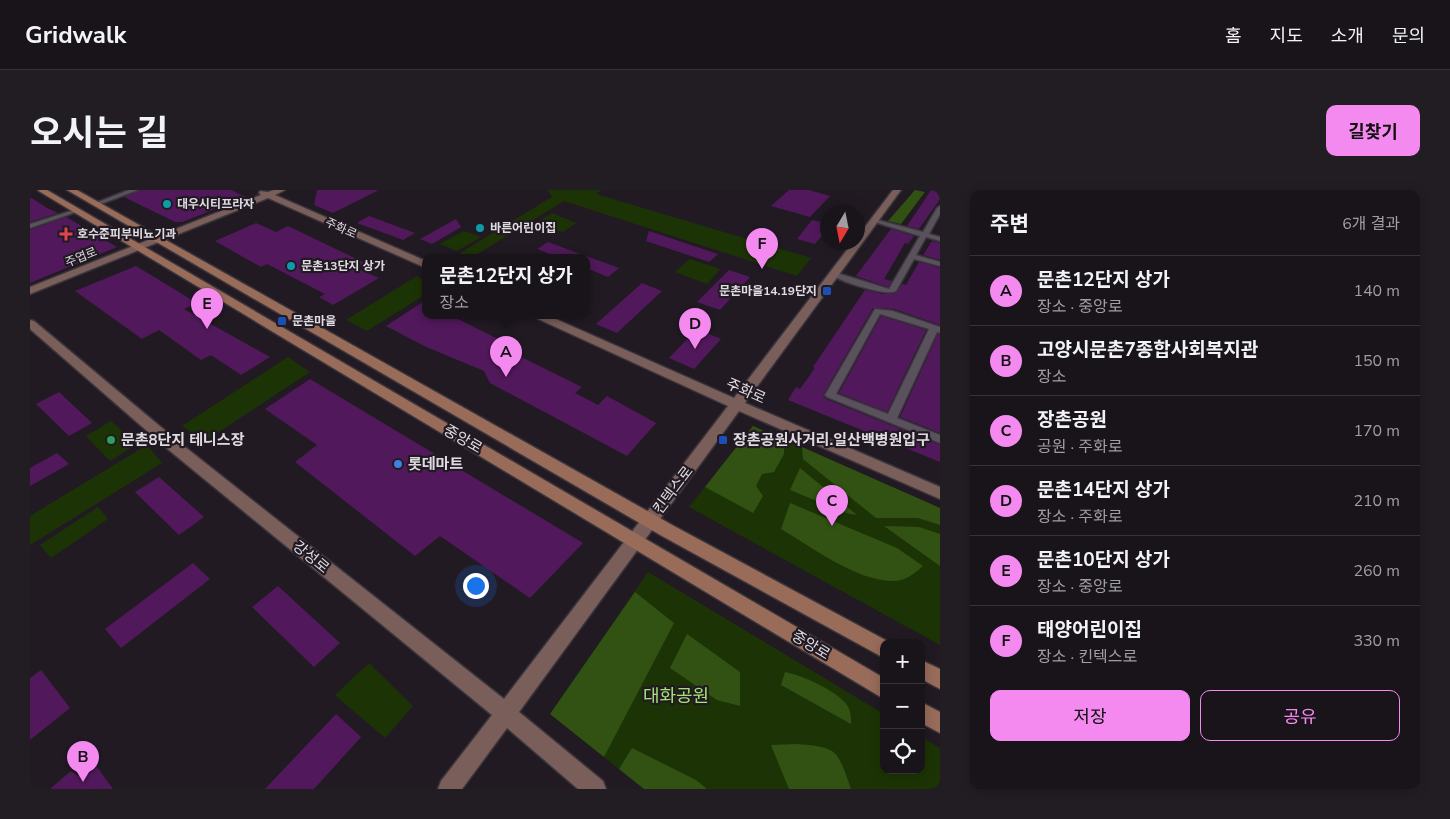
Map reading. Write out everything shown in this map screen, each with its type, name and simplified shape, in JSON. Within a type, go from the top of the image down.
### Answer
[{"type":"main road","name":"중앙로","points":[[41,190],[880,687]]},
{"type":"main road","name":"중앙로","points":[[71,190],[650,520],[880,647]]},
{"type":"main road","points":[[925,671],[940,679]]},
{"type":"main road","points":[[925,714],[940,723]]},
{"type":"street","points":[[96,204],[135,190]]},
{"type":"street","name":"주화로","points":[[256,190],[422,263]]},
{"type":"street","name":"주엽로","points":[[30,292],[281,190]]},
{"type":"street","name":"킨텍스로","points":[[449,789],[897,190]]},
{"type":"street","points":[[30,226],[76,211]]},
{"type":"street","points":[[834,274],[885,291],[892,290],[939,212]]},
{"type":"street","points":[[874,222],[940,240]]},
{"type":"street","points":[[912,256],[940,264]]},
{"type":"street","points":[[891,419],[937,329],[890,313],[878,311],[830,395],[940,439]]},
{"type":"street","name":"주화로","points":[[547,319],[736,405],[940,493]]},
{"type":"street","name":"강성로","points":[[30,323],[175,447],[595,789]]},
{"type":"green space","points":[[548,190],[601,190],[596,194],[811,258],[797,276],[564,201],[478,254],[459,254],[552,197]]},
{"type":"green space","points":[[915,190],[925,192],[901,224],[888,221]]},
{"type":"green space","points":[[552,213],[576,223],[563,232],[536,223]]},
{"type":"green space","points":[[464,231],[481,237],[457,251],[440,244]]},
{"type":"green space","points":[[690,259],[720,269],[707,284],[675,272]]},
{"type":"green space","points":[[417,276],[422,279],[422,297],[367,331],[346,320]]},
{"type":"green space","points":[[288,357],[310,372],[205,441],[182,426]]},
{"type":"green space","name":"문촌8단지 테니스장","points":[[111,421],[137,444],[110,461],[86,436]]},
{"type":"green space","points":[[753,426],[940,508],[940,645],[689,507]]},
{"type":"green space","points":[[753,426],[784,440],[784,454],[774,472],[762,474],[756,486],[763,496],[753,513],[705,487]]},
{"type":"green space","points":[[147,445],[162,463],[30,545],[30,516]]},
{"type":"green space","points":[[802,447],[940,508],[940,525],[918,518],[876,518],[803,459]]},
{"type":"green space","points":[[800,468],[857,515],[846,513],[790,490]]},
{"type":"green space","points":[[790,503],[897,548],[923,566],[909,577],[896,581],[878,579],[849,569],[820,554],[781,529]]},
{"type":"green space","points":[[98,507],[108,519],[51,558],[40,545]]},
{"type":"green space","points":[[884,526],[919,527],[940,534],[940,566]]},
{"type":"green space","name":"대화공원","points":[[648,572],[880,712],[880,774],[925,774],[925,739],[940,748],[940,789],[644,789],[550,714]]},
{"type":"green space","points":[[635,592],[674,623],[604,757],[550,714]]},
{"type":"green space","points":[[687,634],[740,672],[740,706],[717,700],[670,668]]},
{"type":"green space","points":[[369,663],[413,706],[385,738],[335,695]]},
{"type":"green space","points":[[785,672],[809,680],[835,694],[847,705],[851,724],[781,685]]},
{"type":"green space","points":[[796,744],[821,747],[829,749],[834,753],[843,766],[851,789],[789,789],[771,745]]},
{"type":"green space","points":[[632,748],[696,780],[707,789],[644,789],[619,769]]},
{"type":"building","name":"대우시티프라자","points":[[140,190],[231,190],[246,197],[182,222],[175,222],[124,197]]},
{"type":"building","points":[[317,190],[379,190],[333,213],[314,205]]},
{"type":"building","points":[[789,190],[809,190],[830,196],[810,217],[771,206]]},
{"type":"building","points":[[931,190],[940,190],[940,199],[919,229],[907,226]]},
{"type":"building","points":[[30,197],[47,208],[58,213],[30,222]]},
{"type":"building","points":[[369,216],[415,233],[403,240],[357,223]]},
{"type":"building","points":[[66,217],[117,247],[30,283],[30,230]]},
{"type":"building","points":[[456,219],[461,227],[432,244],[420,239]]},
{"type":"building","points":[[812,220],[820,222],[820,238],[815,244],[797,239]]},
{"type":"building","points":[[256,223],[276,232],[288,226],[365,263],[356,268],[379,278],[333,305],[319,297],[325,294],[267,264],[261,267],[215,241]]},
{"type":"building","points":[[891,229],[914,236],[908,244],[905,243],[884,279],[892,281],[888,287],[856,276]]},
{"type":"building","points":[[649,231],[718,254],[709,262],[646,241]]},
{"type":"building","points":[[932,241],[940,243],[940,260],[923,255]]},
{"type":"building","points":[[548,242],[581,254],[549,254],[537,249]]},
{"type":"building","points":[[590,257],[619,268],[608,277],[590,270]]},
{"type":"building","points":[[919,262],[940,268],[940,325],[894,309],[873,308],[823,395],[826,399],[940,445],[940,462],[788,400],[796,387],[800,389],[815,368],[813,367],[865,290],[883,294],[896,293],[902,284],[906,285]]},
{"type":"building","points":[[136,266],[197,303],[184,309],[270,357],[241,375],[211,355],[201,360],[159,330],[142,339],[75,291]]},
{"type":"building","points":[[729,270],[750,277],[720,310],[697,302]]},
{"type":"building","points":[[642,283],[662,291],[617,333],[596,324]]},
{"type":"building","points":[[422,303],[422,319],[460,320],[518,349],[513,353],[582,387],[575,393],[598,405],[607,396],[656,423],[627,456],[490,383],[484,371],[424,346],[386,326]]},
{"type":"building","points":[[881,316],[926,330],[887,412],[839,393]]},
{"type":"building","points":[[697,329],[721,339],[694,369],[669,358]]},
{"type":"building","points":[[938,334],[940,335],[940,433],[900,417]]},
{"type":"building","name":"롯데마트","points":[[310,379],[583,543],[530,598],[440,536],[415,556],[295,462],[317,445],[265,409]]},
{"type":"building","points":[[59,392],[92,423],[69,436],[36,404]]},
{"type":"building","points":[[57,453],[69,464],[30,486],[30,468]]},
{"type":"building","points":[[159,477],[204,517],[179,535],[135,492]]},
{"type":"building","points":[[193,563],[210,579],[121,648],[105,629]]},
{"type":"building","points":[[278,586],[340,643],[314,667],[252,607]]},
{"type":"building","points":[[41,670],[70,708],[30,740],[30,678]]},
{"type":"building","points":[[336,714],[361,737],[314,789],[265,789]]},
{"type":"building","points":[[94,763],[113,789],[50,789],[71,771],[78,776]]},
{"type":"place","name":"대우시티프라자","points":[[167,204]]},
{"type":"place","name":"바른어린이집","points":[[480,228]]},
{"type":"place","name":"호수준피부비뇨기과","points":[[66,234]]},
{"type":"place","name":"문촌13단지 상가","points":[[291,266]]},
{"type":"place","name":"태양어린이집","points":[[762,269]]},
{"type":"place","name":"문촌마을14.19단지","points":[[827,291]]},
{"type":"place","name":"문촌마을","points":[[282,321]]},
{"type":"place","name":"문촌10단지 상가","points":[[207,329]]},
{"type":"place","name":"문촌14단지 상가","points":[[695,349]]},
{"type":"place","name":"문촌12단지 상가","points":[[506,377]]},
{"type":"place","name":"문촌8단지 테니스장","points":[[111,440]]},
{"type":"place","name":"장촌공원사거리.일산백병원입구","points":[[723,440]]},
{"type":"place","name":"롯데마트","points":[[398,464]]},
{"type":"place","name":"장촌공원","points":[[832,526]]},
{"type":"place","name":"고양시문촌7종합사회복지관","points":[[83,782]]}]
